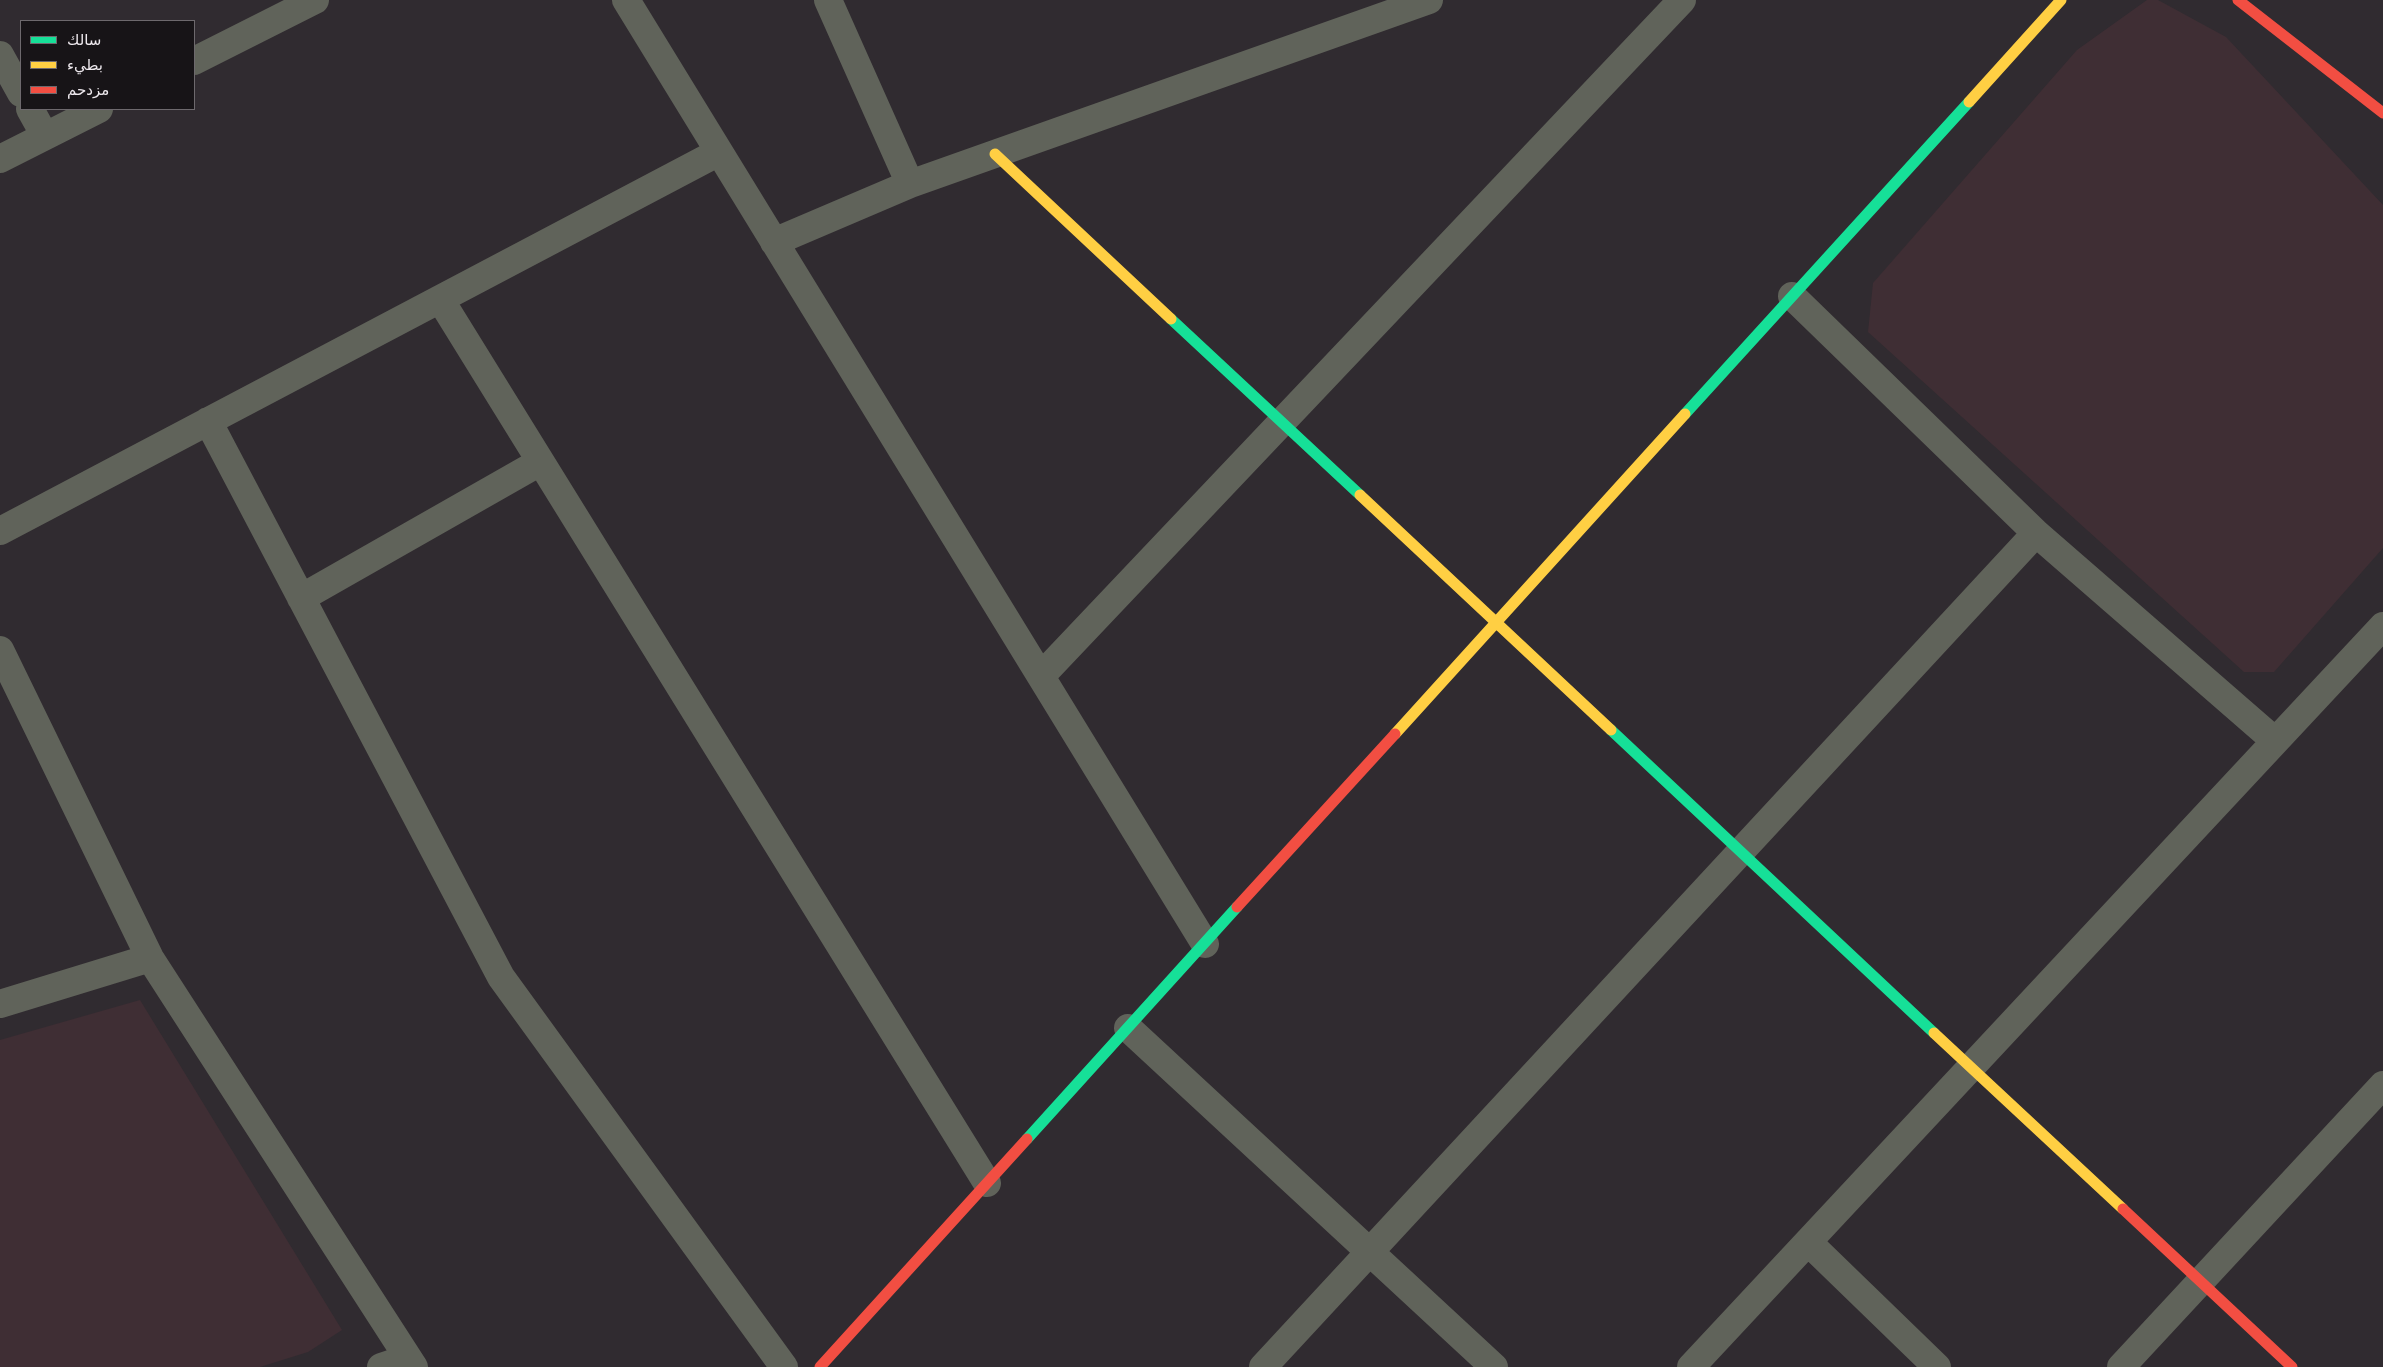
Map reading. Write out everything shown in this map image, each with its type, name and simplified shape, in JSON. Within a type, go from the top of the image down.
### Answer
[{"type":"street","points":[[195,60],[315,0]]},
{"type":"street","points":[[626,0],[1204,944]]},
{"type":"street","points":[[828,0],[910,184]]},
{"type":"street","points":[[774,242],[910,184],[1429,0]]},
{"type":"street","points":[[1041,676],[1682,0]]},
{"type":"street","points":[[820,1367],[2061,0]]},
{"type":"street","points":[[2238,0],[2383,113]]},
{"type":"street","points":[[0,55],[20,91]]},
{"type":"street","points":[[31,110],[45,136]]},
{"type":"street","points":[[0,159],[97,110]]},
{"type":"street","points":[[0,531],[719,152]]},
{"type":"street","points":[[995,154],[2292,1367]]},
{"type":"street","points":[[1792,296],[2036,532],[2274,740]]},
{"type":"street","points":[[440,299],[987,1183]]},
{"type":"street","points":[[208,421],[501,977],[784,1367]]},
{"type":"street","points":[[301,598],[540,462]]},
{"type":"street","points":[[1263,1367],[2036,532]]},
{"type":"street","points":[[1691,1367],[2274,740],[2383,626]]},
{"type":"street","points":[[0,650],[150,958],[411,1362],[380,1367]]},
{"type":"street","points":[[0,1004],[150,958]]},
{"type":"street","points":[[1128,1028],[1494,1367]]},
{"type":"street","points":[[2121,1367],[2383,1085]]},
{"type":"street","points":[[1808,1242],[1937,1367]]},
{"type":"shaded area","points":[[2147,0],[2158,0],[2226,37],[2383,205],[2383,548],[2274,672],[2244,672],[1868,332],[1873,283],[2077,50]]},
{"type":"shaded area","points":[[140,1000],[342,1330],[308,1352],[260,1367],[0,1367],[0,1040]]},
{"type":"traffic: fast","points":[[1685,414],[1969,102]]},
{"type":"traffic: fast","points":[[1171,319],[1360,495]]},
{"type":"traffic: fast","points":[[1611,730],[1934,1033]]},
{"type":"traffic: fast","points":[[1027,1139],[1237,907]]},
{"type":"traffic: slow","points":[[1969,102],[2061,0]]},
{"type":"traffic: slow","points":[[995,154],[1171,319]]},
{"type":"traffic: slow","points":[[1395,734],[1685,414]]},
{"type":"traffic: slow","points":[[1360,495],[1611,730]]},
{"type":"traffic: slow","points":[[1934,1033],[2123,1209]]},
{"type":"traffic: jam","points":[[2238,0],[2383,113]]},
{"type":"traffic: jam","points":[[1237,907],[1395,734]]},
{"type":"traffic: jam","points":[[820,1367],[1027,1139]]},
{"type":"traffic: jam","points":[[2123,1209],[2292,1367]]}]
